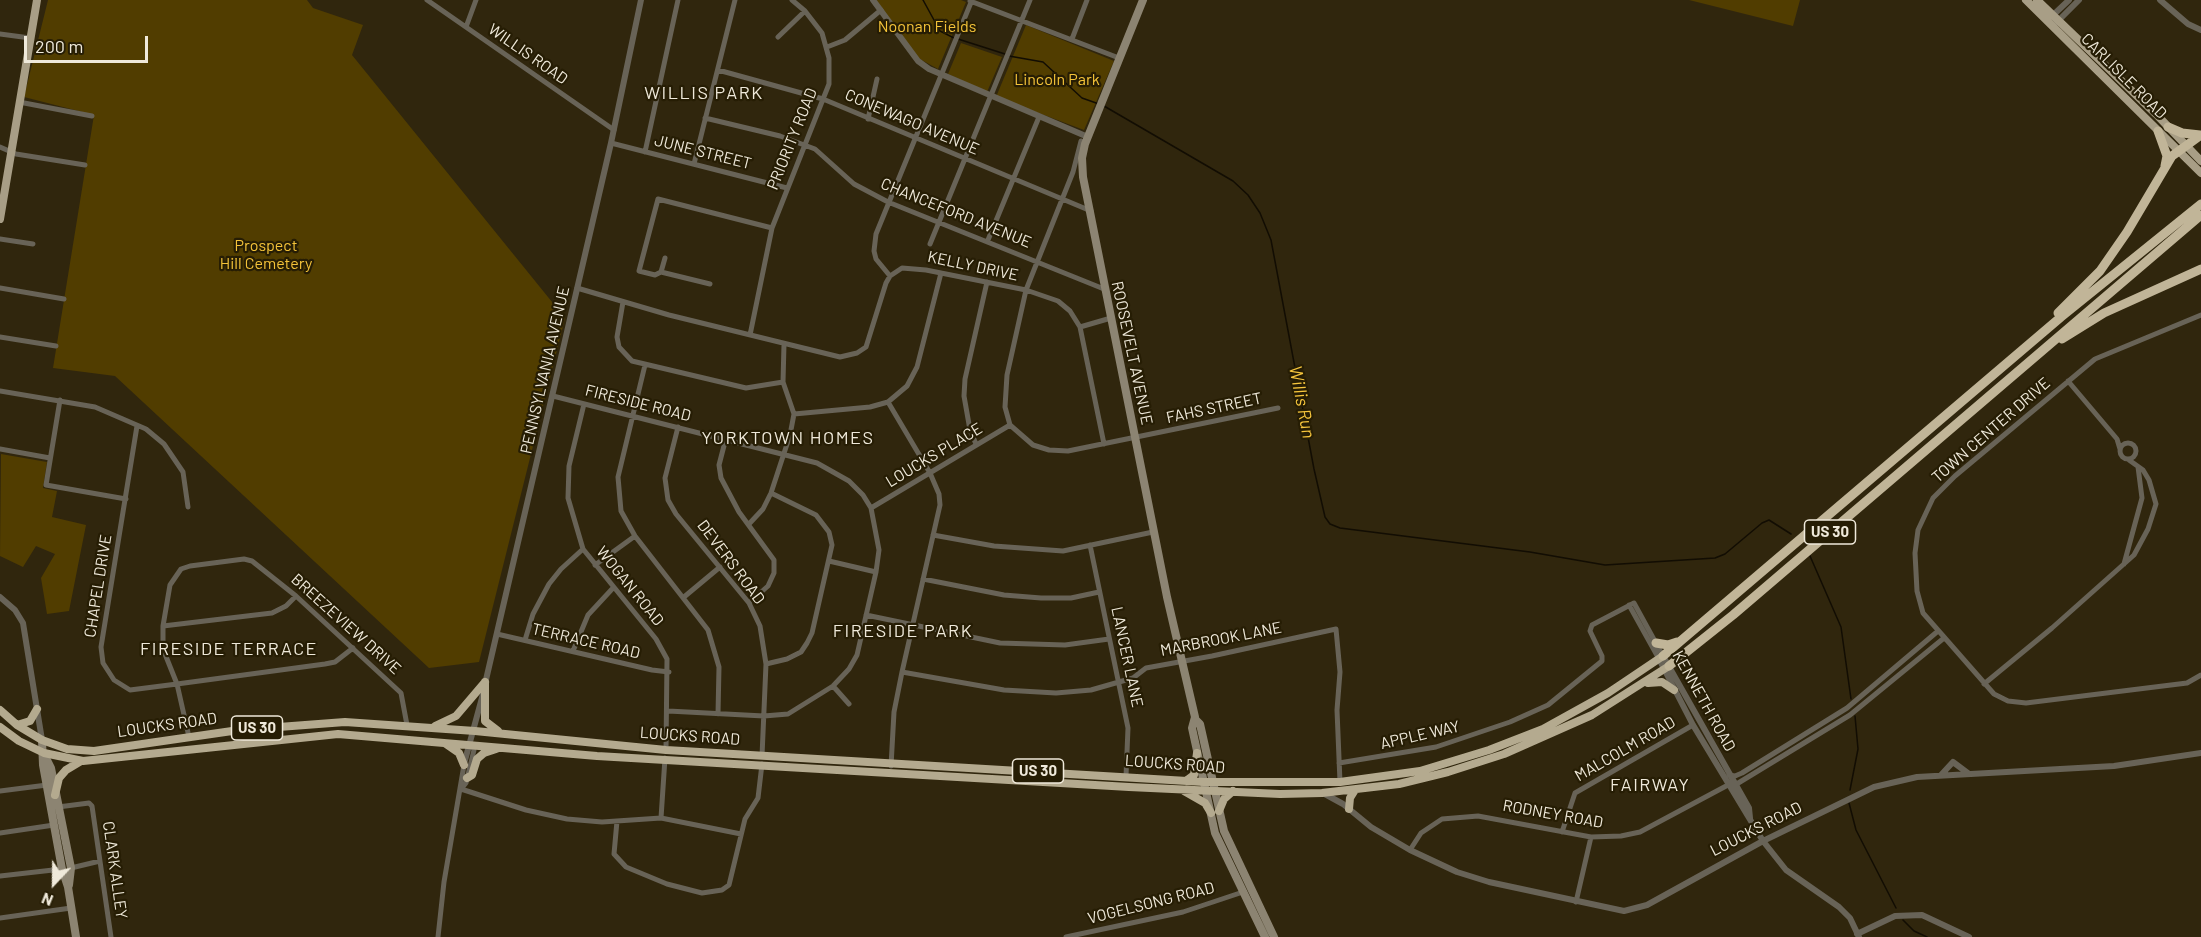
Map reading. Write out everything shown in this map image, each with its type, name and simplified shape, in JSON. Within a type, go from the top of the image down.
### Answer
[{"type":"highway","points":[[2168,127],[2182,133],[2201,135]]},
{"type":"highway","points":[[2158,131],[2167,156],[2164,170]]},
{"type":"highway","points":[[2033,342],[2100,271],[2164,170],[2182,147],[2201,135]]},
{"type":"highway","name":"US 30","points":[[1340,782],[1420,771],[1489,750],[1543,729],[1608,693],[1661,657],[2033,342],[2201,204]]},
{"type":"highway","name":"US 30","points":[[1322,792],[1399,784],[1448,772],[1504,754],[1592,715],[1645,683],[1733,615],[2201,215]]},
{"type":"highway","points":[[1988,395],[2077,327],[2201,269]]},
{"type":"highway","points":[[1656,643],[1668,645],[1679,641]]},
{"type":"highway","points":[[430,727],[456,716],[485,681]]},
{"type":"highway","points":[[485,681],[487,724],[494,730],[519,736]]},
{"type":"highway","points":[[1645,683],[1662,682],[1674,690]]},
{"type":"highway","points":[[17,725],[30,721],[37,709]]},
{"type":"highway","name":"US 30","points":[[0,710],[17,725],[42,740]]},
{"type":"highway","name":"LOUCKS ROAD","points":[[42,740],[67,749],[94,751],[239,730],[345,722],[475,731],[665,754]]},
{"type":"highway","name":"US 30","points":[[0,727],[19,741],[44,753]]},
{"type":"highway","name":"LOUCKS ROAD","points":[[44,753],[81,761],[108,761],[318,735],[358,735],[499,748],[665,754],[762,760],[890,773],[1181,789],[1340,782]]},
{"type":"highway","points":[[444,742],[459,753],[464,765]]},
{"type":"highway","points":[[467,778],[472,775],[477,759],[484,753],[499,748]]},
{"type":"highway","points":[[1186,781],[1194,775],[1197,753]]},
{"type":"highway","name":"LOUCKS ROAD","points":[[762,760],[891,762],[1186,781],[1233,792],[1322,792]]},
{"type":"highway","points":[[55,795],[59,778],[66,770],[81,761]]},
{"type":"highway","points":[[1181,789],[1205,803],[1215,812],[1224,799],[1233,792]]},
{"type":"highway","points":[[1349,809],[1350,798],[1355,790]]},
{"type":"main road","points":[[0,219],[37,0]]},
{"type":"main road","name":"ROOSEVELT AVENUE","points":[[1143,0],[1100,107],[1084,139],[1082,158],[1104,289],[1195,719],[1192,728],[1197,753],[1209,786]]},
{"type":"main road","name":"CARLISLE ROAD","points":[[2026,0],[2053,21],[2157,114],[2201,173]]},
{"type":"main road","name":"CARLISLE ROAD","points":[[2037,0],[2101,75],[2158,131],[2201,161]]},
{"type":"main road","points":[[2101,75],[2112,78],[2136,101],[2157,114]]},
{"type":"main road","name":"ROOSEVELT AVENUE","points":[[1195,719],[1200,724],[1215,812],[1270,936]]},
{"type":"main road","points":[[42,740],[54,825],[66,868]]},
{"type":"main road","points":[[44,753],[51,768],[58,807],[76,937]]},
{"type":"main road","name":"ROOSEVELT AVENUE","points":[[1215,812],[1215,833],[1243,892],[1250,895],[1270,936]]},
{"type":"street","name":"WILLIS ROAD","points":[[427,0],[614,130]]},
{"type":"street","points":[[466,27],[476,0]]},
{"type":"street","name":"PENNSYLVANIA AVENUE","points":[[461,789],[460,782],[467,749],[475,731],[612,143],[641,0]]},
{"type":"street","points":[[645,152],[678,0]]},
{"type":"street","points":[[694,164],[735,0]]},
{"type":"street","name":"PRIORITY ROAD","points":[[750,335],[772,228],[829,84],[827,47],[816,23],[792,0]]},
{"type":"street","points":[[873,0],[918,61],[942,75],[1084,139],[1074,160],[1073,172],[1036,260],[1026,290],[1007,375],[1005,407],[1010,425]]},
{"type":"street","points":[[577,288],[783,344],[840,357],[863,350],[869,342],[890,276],[880,266],[874,250],[876,234],[971,0],[1119,58]]},
{"type":"street","points":[[930,244],[1030,0]]},
{"type":"street","points":[[1072,39],[1087,0]]},
{"type":"street","points":[[2053,21],[2069,0]]},
{"type":"street","points":[[2053,21],[2079,0]]},
{"type":"street","points":[[2160,0],[2188,24],[2201,30]]},
{"type":"street","points":[[827,47],[844,40],[882,10]]},
{"type":"street","points":[[778,37],[805,11]]},
{"type":"street","points":[[0,34],[30,38]]},
{"type":"street","name":"CONEWAGO AVENUE","points":[[718,70],[823,99],[1091,212]]},
{"type":"street","points":[[868,119],[877,79]]},
{"type":"street","points":[[19,102],[92,116]]},
{"type":"street","points":[[988,240],[1039,117]]},
{"type":"street","name":"CHANCEFORD AVENUE","points":[[705,118],[805,145],[825,155],[854,184],[888,202],[988,240],[1104,289]]},
{"type":"street","name":"JUNE STREET","points":[[612,143],[788,188]]},
{"type":"street","points":[[0,147],[85,165]]},
{"type":"street","points":[[710,284],[664,272],[655,275],[639,271],[655,201],[660,198],[772,228]]},
{"type":"street","points":[[0,239],[33,244]]},
{"type":"street","points":[[664,272],[665,258]]},
{"type":"street","name":"KELLY DRIVE","points":[[890,276],[903,268],[941,273],[1026,290],[1058,302],[1070,311],[1080,327],[1104,444]]},
{"type":"street","points":[[794,414],[870,407],[888,402],[908,386],[917,367],[941,273]]},
{"type":"street","points":[[976,444],[970,430],[964,396],[965,379],[987,282]]},
{"type":"street","points":[[0,288],[64,299]]},
{"type":"street","points":[[623,302],[617,337],[620,347],[632,361],[746,388],[783,382]]},
{"type":"street","name":"TOWN CENTER DRIVE","points":[[2201,315],[2095,358],[1947,483],[1925,511],[1916,540],[1916,582],[1921,609],[1984,684],[1994,694],[2008,701],[2026,703],[2187,682],[2201,675]]},
{"type":"street","points":[[1080,327],[1111,318]]},
{"type":"street","points":[[0,337],[56,346]]},
{"type":"street","points":[[749,524],[763,508],[771,493],[785,453],[794,414],[783,382],[783,344]]},
{"type":"street","points":[[645,365],[618,477],[621,511],[635,536],[708,630],[716,649],[719,667],[718,714]]},
{"type":"street","points":[[1984,684],[2123,566],[2136,552],[2155,508],[2154,489],[2137,465],[2122,457],[2117,439],[2068,381]]},
{"type":"street","points":[[0,391],[94,406],[157,437],[171,452],[186,480],[188,507]]},
{"type":"street","name":"FIRESIDE ROAD","points":[[553,396],[785,453],[834,470],[863,495],[871,508],[879,550],[876,572],[857,655],[833,686],[788,714],[764,716],[668,711]]},
{"type":"street","points":[[60,400],[46,485],[126,499]]},
{"type":"street","points":[[888,402],[930,473],[939,494],[933,535],[894,712],[890,773]]},
{"type":"street","name":"WOGAN ROAD","points":[[584,404],[569,466],[568,498],[583,549],[594,566],[656,639],[668,659],[668,711],[660,818]]},
{"type":"street","name":"FAHS STREET","points":[[1010,425],[1033,445],[1049,450],[1068,451],[1136,439],[1278,408]]},
{"type":"street","name":"LOUCKS PLACE","points":[[871,508],[1010,425]]},
{"type":"street","name":"CHAPEL DRIVE","points":[[137,426],[101,647],[104,663],[114,680],[130,690],[177,684],[335,662],[354,648]]},
{"type":"street","name":"DEVERS ROAD","points":[[617,821],[614,854],[626,867],[667,884],[712,894],[729,885],[745,819],[758,798],[766,664],[760,626],[749,603],[676,514],[668,500],[664,478],[678,426]]},
{"type":"street","points":[[726,438],[719,465],[722,478],[739,512],[774,561],[774,573],[768,586],[749,603]]},
{"type":"street","points":[[2117,439],[2136,448],[2135,455],[2142,498],[2123,566]]},
{"type":"street","points":[[2120,449],[2128,443]]},
{"type":"street","points":[[0,450],[50,458]]},
{"type":"street","points":[[2129,460],[2135,455]]},
{"type":"street","points":[[766,664],[787,659],[801,652],[807,643],[832,545],[824,524],[816,515],[771,493]]},
{"type":"street","points":[[933,535],[1041,551],[1063,551],[1154,532]]},
{"type":"street","points":[[594,566],[635,536]]},
{"type":"street","name":"LANCER LANE","points":[[1090,545],[1128,728],[1126,776]]},
{"type":"street","points":[[525,640],[533,614],[549,584],[561,568],[583,549]]},
{"type":"street","name":"BREEZEVIEW DRIVE","points":[[163,626],[170,585],[181,569],[244,559],[252,561],[296,596],[401,693],[407,725]]},
{"type":"street","points":[[829,561],[876,572]]},
{"type":"street","points":[[684,597],[720,567]]},
{"type":"street","points":[[923,579],[1004,595],[1041,598],[1071,598],[1099,592]]},
{"type":"street","points":[[573,651],[588,615],[613,588]]},
{"type":"street","points":[[189,737],[177,684],[163,649],[163,626],[272,613],[286,606],[296,596]]},
{"type":"street","points":[[0,597],[15,610],[22,623],[42,740]]},
{"type":"street","name":"KENNETH ROAD","points":[[1661,657],[1634,603],[1629,605],[1661,657],[1726,776]]},
{"type":"street","name":"APPLE WAY","points":[[1339,763],[1426,749],[1506,724],[1558,699],[1599,664],[1602,656],[1590,628],[1629,605]]},
{"type":"street","points":[[866,615],[1000,643],[1065,645],[1109,639]]},
{"type":"street","name":"MARBROOK LANE","points":[[902,672],[1004,690],[1056,693],[1091,690],[1133,678],[1146,668],[1336,629],[1340,672],[1337,710],[1339,763]]},
{"type":"street","points":[[1726,776],[1735,776],[1847,708],[1938,631]]},
{"type":"street","name":"TERRACE ROAD","points":[[497,634],[669,672]]},
{"type":"street","name":"RODNEY ROAD","points":[[1410,850],[1421,833],[1442,819],[1478,816],[1500,818],[1591,837],[1640,832],[1732,785],[1842,720],[1944,638]]},
{"type":"street","name":"KENNETH ROAD","points":[[1667,668],[1674,690],[1693,725],[1726,776]]},
{"type":"street","points":[[833,686],[849,704]]},
{"type":"street","name":"MALCOLM ROAD","points":[[1562,832],[1575,793],[1693,725]]},
{"type":"street","name":"PENNSYLVANIA AVENUE","points":[[438,937],[444,882],[461,789],[467,778],[474,750],[471,744]]},
{"type":"street","name":"LOUCKS ROAD","points":[[1322,792],[1349,809],[1371,827],[1410,850],[1475,878],[1611,910],[1638,909],[1763,841],[1874,787],[1917,777],[2114,766],[2201,753]]},
{"type":"street","points":[[1941,776],[1953,762],[1969,774]]},
{"type":"street","points":[[1339,763],[1340,782]]},
{"type":"street","points":[[1726,776],[1749,808],[1750,818],[1763,841],[1786,870],[1839,908],[1850,918],[1858,935],[1895,916],[1922,915],[1969,937]]},
{"type":"street","points":[[0,791],[47,785]]},
{"type":"street","points":[[461,789],[548,816],[588,822],[660,818],[741,834]]},
{"type":"street","name":"CLARK ALLEY","points":[[58,807],[89,803],[92,806],[111,937]]},
{"type":"street","points":[[0,833],[54,825]]},
{"type":"street","points":[[1576,902],[1591,837]]},
{"type":"street","points":[[0,876],[66,868],[100,861]]},
{"type":"street","name":"VOGELSONG ROAD","points":[[1066,937],[1183,912],[1243,892]]},
{"type":"street","points":[[0,918],[71,908]]},
{"type":"street","points":[[1105,929],[1106,937]]},
{"type":"green space","name":"Prospect Hill Cemetery","points":[[48,0],[307,0],[313,8],[363,25],[352,55],[565,318],[479,662],[429,668],[115,376],[53,368],[94,115],[24,97]]},
{"type":"green space","name":"Noonan Fields","points":[[876,0],[961,0],[966,2],[938,69],[918,58]]},
{"type":"green space","points":[[1689,0],[1800,0],[1793,26]]},
{"type":"green space","name":"Lincoln Park","points":[[1026,25],[1114,61],[1084,130],[996,97]]},
{"type":"green space","points":[[961,43],[1002,57],[987,92],[948,74]]},
{"type":"green space","points":[[1,454],[47,462],[43,488],[57,491],[52,517],[86,525],[69,611],[47,614],[41,578],[55,554],[36,546],[23,567],[0,556]]},
{"type":"waterway","name":"Willis Run","points":[[923,0],[940,31],[954,38]]},
{"type":"waterway","name":"Willis Run","points":[[958,39],[1005,54]]},
{"type":"waterway","name":"Willis Run","points":[[1009,56],[1043,62],[1082,98],[1099,104]]},
{"type":"waterway","name":"Willis Run","points":[[1104,106],[1233,181],[1248,195],[1260,213],[1271,240],[1314,469],[1325,517],[1330,524],[1340,528],[1530,552],[1605,565],[1715,558],[1725,554],[1762,523],[1769,520],[1791,534]]},
{"type":"waterway","points":[[1810,556],[1841,627],[1851,699]]},
{"type":"waterway","points":[[1850,790],[1858,749],[1855,716]]},
{"type":"waterway","points":[[1849,803],[1856,830],[1896,908]]},
{"type":"waterway","points":[[1903,920],[1914,931],[1927,937]]},
{"type":"district","name":"WILLIS PARK","points":[[704,93]]},
{"type":"district","name":"YORKTOWN HOMES","points":[[788,438]]},
{"type":"district","name":"FIRESIDE PARK","points":[[903,631]]},
{"type":"district","name":"FIRESIDE TERRACE","points":[[229,649]]},
{"type":"district","name":"FAIRWAY","points":[[1650,785]]}]
